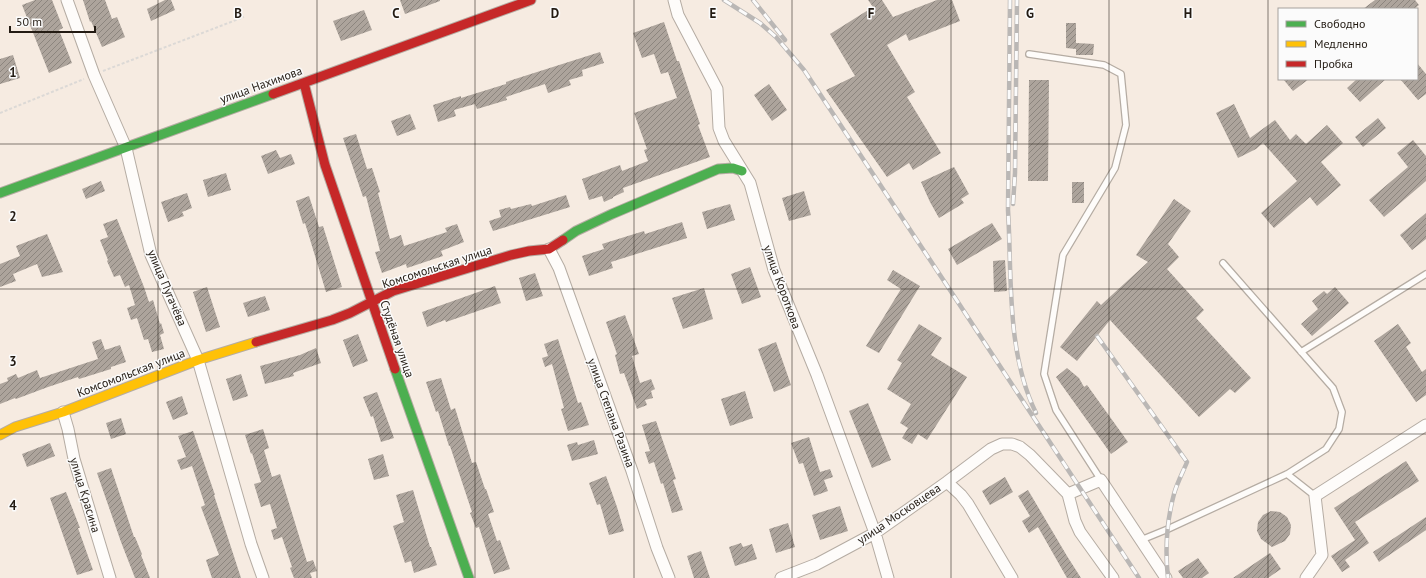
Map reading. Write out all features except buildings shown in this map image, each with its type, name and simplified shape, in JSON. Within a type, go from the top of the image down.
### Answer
[{"type":"street","name":"улица Пугачёва","points":[[67,0],[94,75],[126,148],[151,255],[198,360],[251,544],[263,578]]},
{"type":"street","name":"улица Нахимова","points":[[0,193],[530,0]]},
{"type":"street","name":"улица Короткова","points":[[674,0],[678,15],[718,89],[719,128],[724,141],[750,183],[768,253],[816,375],[875,533],[888,578]]},
{"type":"street","name":"Студёная улица","points":[[304,83],[325,165],[469,578]]},
{"type":"street","name":"Комсомольская улица","points":[[0,435],[14,428],[62,412],[198,360],[267,338],[332,320],[350,313],[393,291],[511,255],[549,249],[576,231],[718,169],[733,168],[742,170]]},
{"type":"street","name":"улица Степана Разина","points":[[549,249],[559,268],[632,471],[656,548],[669,578]]},
{"type":"street","name":"улица Красина","points":[[62,412],[68,429],[74,459],[110,578]]},
{"type":"street","points":[[1306,578],[1322,555],[1315,496],[1426,425]]},
{"type":"street","name":"улица Московцева","points":[[781,578],[817,564],[875,533],[948,482],[990,449],[1002,444],[1012,444],[1020,447],[1030,455],[1068,494]]},
{"type":"street","points":[[1113,578],[1080,532],[1075,521],[1068,494],[1101,480],[1166,578]]},
{"type":"street","points":[[948,482],[968,504],[1012,578]]},
{"type":"lane","points":[[1029,54],[1104,65],[1121,74],[1126,125],[1115,168],[1063,255],[1044,374],[1056,410],[1101,480]]},
{"type":"lane","points":[[1141,540],[1287,474],[1326,449],[1339,429],[1342,412],[1333,388],[1223,263]]},
{"type":"lane","points":[[1301,352],[1426,274]]},
{"type":"lane","points":[[1287,474],[1315,496]]},
{"type":"path","points":[[0,113],[244,17]]},
{"type":"railway","points":[[724,0],[760,23],[776,37],[804,70],[1139,578]]},
{"type":"railway","points":[[753,0],[785,40]]},
{"type":"railway","points":[[1010,0],[1008,210],[1012,313],[1020,365],[1026,389],[1036,413]]},
{"type":"railway","points":[[1013,204],[1015,173],[1017,0]]},
{"type":"railway","points":[[1097,336],[1187,462],[1175,490],[1168,525],[1168,578]]},
{"type":"traffic: fast","points":[[0,193],[273,94]]},
{"type":"traffic: fast","points":[[563,240],[576,231],[612,214],[718,169],[733,168],[742,171]]},
{"type":"traffic: fast","points":[[395,369],[469,578]]},
{"type":"traffic: slow","points":[[0,435],[15,427],[63,412],[198,360],[256,342]]},
{"type":"traffic: jam","points":[[273,94],[531,0]]},
{"type":"traffic: jam","points":[[304,83],[325,165],[395,369]]},
{"type":"traffic: jam","points":[[256,342],[332,320],[350,313],[393,291],[511,255],[549,249],[563,240]]}]
